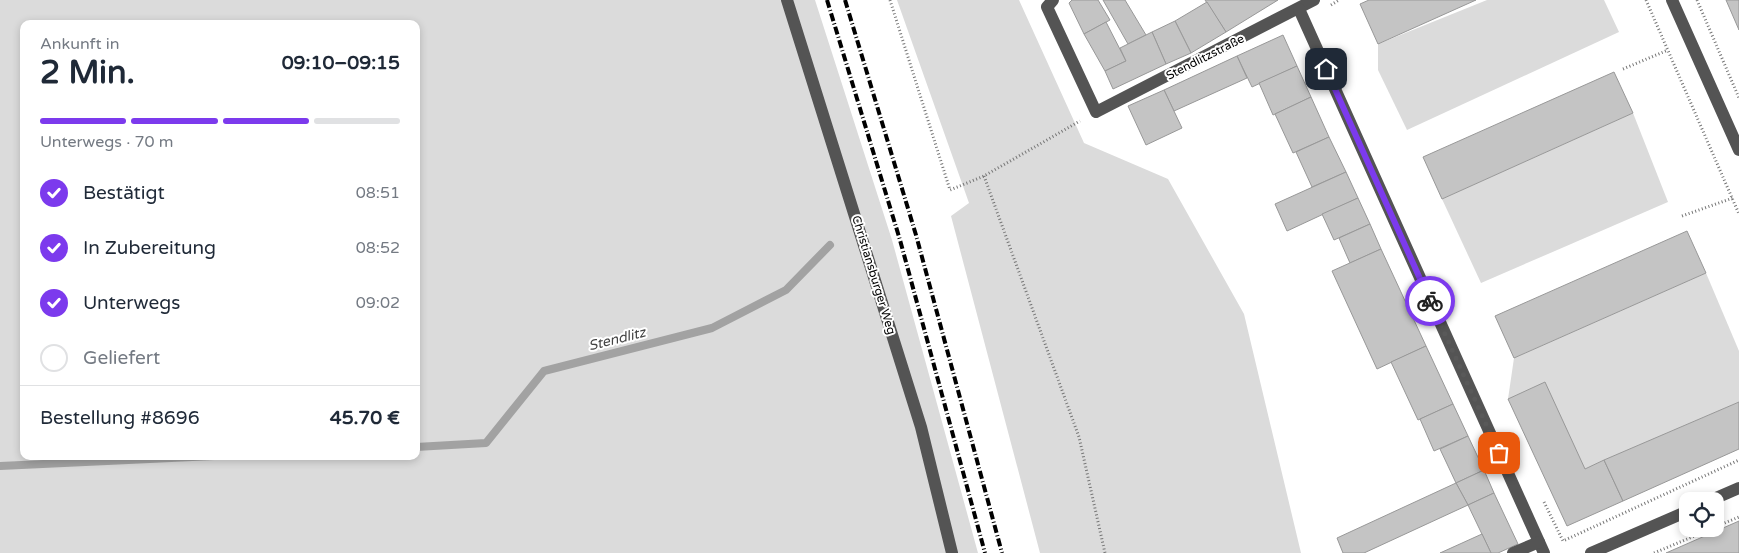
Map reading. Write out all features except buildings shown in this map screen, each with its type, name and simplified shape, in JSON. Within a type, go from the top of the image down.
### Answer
[{"type":"street","name":"Christiansburger Weg","points":[[787,0],[921,427],[952,553]]},
{"type":"street","points":[[1053,0],[1047,7],[1096,112]]},
{"type":"street","name":"Stendlitzstraße","points":[[1096,112],[1314,0]]},
{"type":"street","points":[[1672,0],[1739,150]]},
{"type":"street","points":[[1299,9],[1541,547],[1514,553]]},
{"type":"street","points":[[1724,494],[1739,488]]},
{"type":"street","points":[[1590,553],[1679,514]]},
{"type":"path","points":[[890,0],[950,190],[984,176],[1096,112]]},
{"type":"path","points":[[1326,8],[1339,0]]},
{"type":"path","points":[[1646,0],[1739,214]]},
{"type":"path","points":[[1696,0],[1739,98]]},
{"type":"path","points":[[1623,69],[1668,50]]},
{"type":"path","points":[[984,176],[1079,437],[1105,553]]},
{"type":"path","points":[[1682,216],[1733,198]]},
{"type":"path","points":[[1542,497],[1563,540],[1739,460]]},
{"type":"path","points":[[1724,523],[1739,517]]},
{"type":"path","points":[[1654,553],[1691,537]]},
{"type":"shaded area","points":[[0,0],[815,0],[892,240],[978,553],[0,553]]},
{"type":"shaded area","points":[[897,0],[1019,0],[1084,143],[1168,179],[1244,314],[1301,553],[1040,553],[951,216],[969,203]]},
{"type":"shaded area","points":[[1487,0],[1604,0],[1619,32],[1407,130],[1378,70],[1378,44]]},
{"type":"shaded area","points":[[1633,113],[1668,202],[1481,283],[1442,199]]},
{"type":"shaded area","points":[[1706,273],[1739,351],[1739,402],[1585,469],[1508,399],[1514,358]]},
{"type":"waterway","name":"Stendlitz","points":[[420,447],[486,443],[544,371],[712,328],[786,290],[830,245]]},
{"type":"waterway","name":"Stendlitz","points":[[0,466],[128,460]]},
{"type":"railway","points":[[827,0],[900,240],[985,553]]},
{"type":"railway","points":[[845,0],[916,235],[1002,553]]},
{"type":"way so far","points":[[1430,301],[1499,453]]},
{"type":"route","points":[[1326,69],[1430,301]]}]
